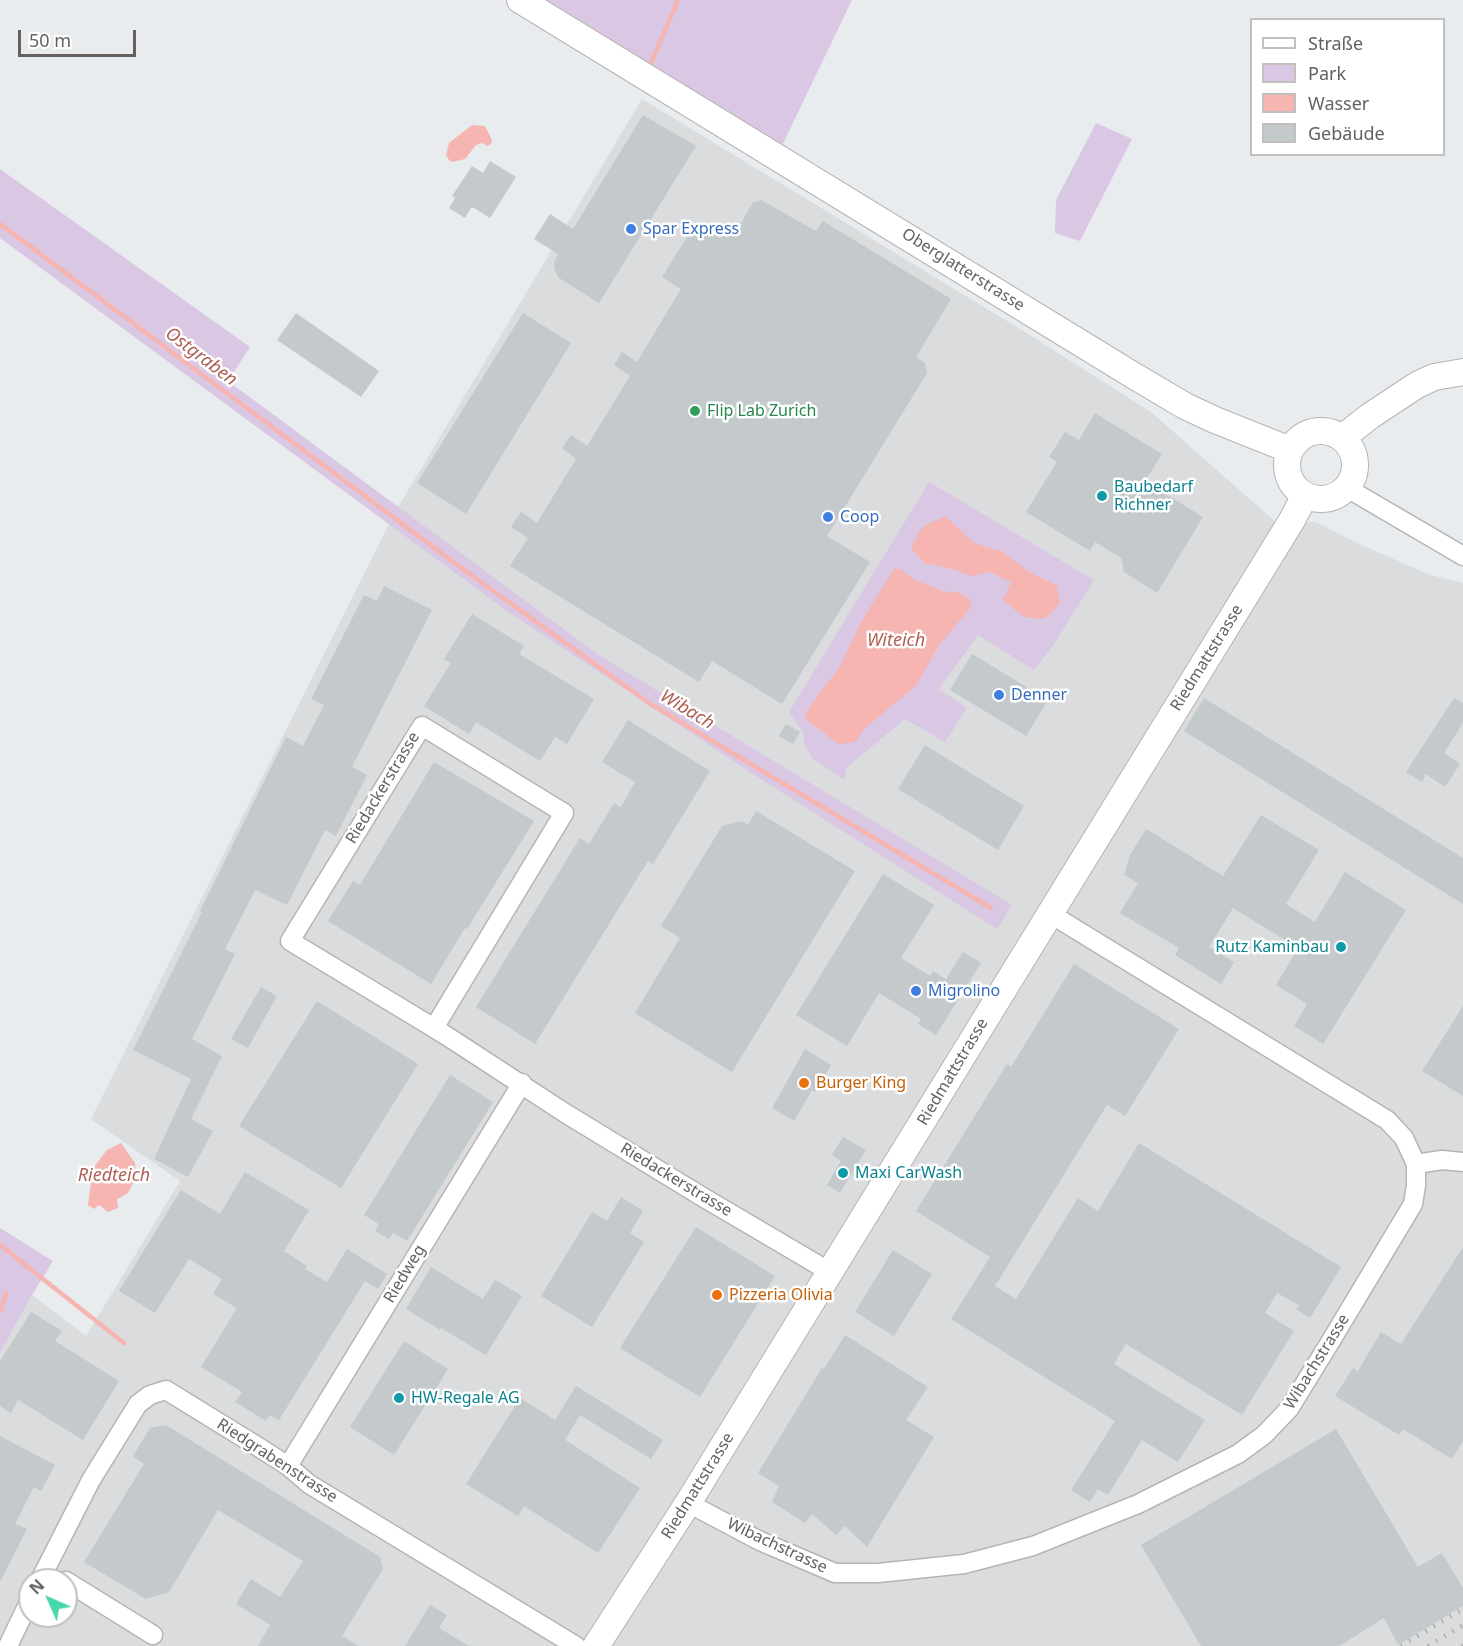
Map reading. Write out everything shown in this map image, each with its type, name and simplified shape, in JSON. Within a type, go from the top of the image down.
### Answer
[{"type":"main road","name":"Oberglatterstrasse","points":[[520,0],[1185,406],[1290,450]]},
{"type":"main road","points":[[1348,446],[1373,435],[1463,373]]},
{"type":"main road","points":[[1323,431],[1348,446],[1355,472],[1347,488],[1331,498],[1322,499],[1305,495],[1297,489],[1287,470],[1290,450],[1304,435],[1323,431]]},
{"type":"main road","name":"Riedmattstrasse","points":[[596,1646],[688,1503],[1305,495]]},
{"type":"street","points":[[1347,488],[1463,556]]},
{"type":"street","name":"Riedackerstrasse","points":[[434,1028],[564,813],[422,726],[290,941],[434,1028],[565,1113],[692,1191],[830,1272]]},
{"type":"street","name":"Wibachstrasse","points":[[688,1503],[760,1541],[835,1573],[878,1573],[964,1564],[1033,1546],[1138,1504],[1238,1454],[1264,1435],[1289,1409],[1413,1204],[1416,1164],[1404,1138],[1387,1120],[1049,913]]},
{"type":"street","name":"Riedweg","points":[[288,1466],[522,1083]]},
{"type":"street","points":[[1416,1164],[1442,1160],[1463,1162]]},
{"type":"street","name":"Riedgrabenstrasse","points":[[46,1568],[91,1480],[138,1404],[150,1395],[166,1390],[288,1466],[309,1484],[576,1646]]},
{"type":"street","name":"Riedgrabenstrasse","points":[[78,1588],[153,1635]]},
{"type":"street","points":[[8,1646],[18,1625]]},
{"type":"shaded area","points":[[642,99],[1025,332],[1151,412],[1278,524],[1316,522],[1430,575],[1463,583],[1463,1646],[0,1646],[0,1353],[32,1295],[86,1336],[180,1181],[91,1119],[394,514]]},
{"type":"green space","points":[[520,0],[852,0],[777,156]]},
{"type":"green space","points":[[1096,123],[1132,139],[1080,241],[1055,233],[1056,200]]},
{"type":"green space","points":[[0,169],[250,347],[228,381],[600,656],[1012,905],[997,929],[756,776],[507,611],[0,238]]},
{"type":"green space","points":[[929,482],[1094,580],[1054,644],[1034,670],[978,635],[939,689],[967,708],[945,742],[905,719],[847,767],[844,780],[812,758],[805,746],[803,732],[789,712]]},
{"type":"green space","points":[[0,1228],[53,1261],[0,1353]]},
{"type":"water","points":[[472,125],[486,128],[492,140],[491,144],[476,145],[465,159],[452,162],[446,155],[449,143]]},
{"type":"water","points":[[945,516],[974,543],[1003,552],[1029,572],[1057,586],[1060,604],[1044,619],[1024,617],[1003,600],[1011,582],[990,572],[971,576],[953,569],[924,563],[911,548],[922,527]]},
{"type":"water","name":"Witeich","points":[[894,569],[901,569],[913,579],[942,591],[960,593],[971,600],[970,608],[938,647],[916,686],[865,728],[855,742],[839,744],[805,719],[810,706],[841,665],[861,622]]},
{"type":"water","name":"Riedteich","points":[[121,1143],[135,1163],[136,1177],[128,1193],[117,1199],[118,1208],[108,1212],[99,1205],[94,1209],[88,1205],[93,1168],[107,1150]]},
{"type":"building","points":[[643,115],[696,146],[599,303],[559,278],[554,263],[558,254],[534,239],[550,214],[573,229]]},
{"type":"building","points":[[490,161],[516,177],[490,218],[471,208],[465,218],[449,208],[455,198],[452,196],[472,166],[483,173]]},
{"type":"building","points":[[761,200],[816,231],[823,221],[951,299],[916,357],[925,363],[927,373],[827,536],[870,562],[782,704],[712,661],[699,682],[510,566],[528,538],[511,527],[521,512],[537,523],[576,459],[562,448],[571,435],[587,446],[630,376],[614,365],[622,352],[637,362],[681,289],[662,277],[692,229],[701,226],[718,237],[735,234],[753,202]]},
{"type":"building","points":[[296,313],[379,371],[361,397],[277,340]]},
{"type":"building","points":[[523,313],[571,343],[466,514],[417,483]]},
{"type":"building","name":"Baubedarf Richner","points":[[1095,413],[1162,454],[1145,481],[1203,517],[1157,593],[1124,572],[1121,558],[1095,542],[1090,551],[1026,512],[1057,462],[1049,457],[1065,432],[1079,440]]},
{"type":"building","points":[[384,586],[432,610],[352,767],[367,775],[336,836],[325,830],[287,905],[255,890],[225,949],[235,954],[192,1039],[222,1056],[191,1119],[213,1131],[188,1177],[154,1159],[191,1079],[133,1050],[286,737],[303,746],[324,705],[311,699],[364,595],[377,601]]},
{"type":"building","points":[[472,614],[524,646],[519,654],[594,699],[567,744],[555,737],[540,761],[476,722],[469,734],[424,706],[451,663],[444,659]]},
{"type":"building","name":"Denner","points":[[972,654],[1048,700],[1026,736],[950,690]]},
{"type":"building","points":[[1204,698],[1463,858],[1463,904],[1184,731]]},
{"type":"building","points":[[1454,698],[1463,703],[1463,723],[1444,753],[1460,764],[1445,787],[1426,774],[1422,782],[1406,772]]},
{"type":"building","points":[[628,720],[710,771],[653,864],[648,861],[535,1044],[476,1007],[580,838],[589,844],[614,803],[621,807],[635,782],[602,762]]},
{"type":"building","points":[[786,724],[800,732],[793,744],[779,736]]},
{"type":"building","points":[[925,745],[1024,806],[998,850],[898,789]]},
{"type":"building","points":[[434,762],[534,821],[431,984],[328,921],[353,881],[360,885]]},
{"type":"building","points":[[756,811],[855,871],[732,1072],[635,1013],[680,938],[661,926],[722,826],[742,821],[748,825]]},
{"type":"building","points":[[1261,815],[1319,850],[1286,904],[1315,922],[1345,872],[1406,910],[1323,1044],[1294,1026],[1307,1004],[1276,985],[1298,948],[1233,908],[1209,947],[1234,962],[1221,984],[1175,955],[1179,948],[1120,913],[1138,883],[1124,875],[1130,855],[1146,829],[1223,876]]},
{"type":"building","points":[[883,874],[934,905],[901,958],[930,976],[933,971],[946,979],[963,952],[981,963],[936,1035],[918,1024],[921,1019],[879,993],[847,1046],[796,1015]]},
{"type":"building","points":[[1074,964],[1179,1029],[1125,1116],[1107,1105],[995,1286],[1016,1299],[1078,1198],[1098,1211],[1139,1143],[1341,1267],[1310,1318],[1296,1309],[1299,1305],[1277,1293],[1265,1313],[1294,1331],[1242,1415],[1126,1344],[1114,1364],[1205,1420],[1178,1462],[1142,1440],[1108,1495],[1098,1489],[1090,1502],[1071,1490],[1115,1421],[951,1319],[990,1257],[916,1211],[1007,1064],[1011,1067]]},
{"type":"building","points":[[261,987],[277,996],[248,1048],[231,1039]]},
{"type":"building","points":[[317,1001],[418,1064],[341,1188],[239,1126]]},
{"type":"building","points":[[1463,1006],[1463,1096],[1422,1071]]},
{"type":"building","name":"Burger King","points":[[805,1049],[831,1065],[815,1092],[812,1090],[794,1121],[772,1108]]},
{"type":"building","points":[[450,1075],[493,1102],[407,1241],[393,1233],[389,1239],[375,1231],[379,1224],[364,1215]]},
{"type":"building","name":"Maxi CarWash","points":[[843,1137],[866,1150],[840,1193],[827,1185],[841,1161],[832,1155]]},
{"type":"building","points":[[245,1172],[309,1210],[284,1251],[307,1266],[305,1269],[327,1282],[347,1249],[387,1274],[378,1289],[365,1281],[279,1420],[270,1415],[266,1421],[235,1402],[242,1392],[201,1367],[237,1308],[213,1294],[222,1279],[189,1259],[155,1313],[119,1291],[181,1190],[220,1214]]},
{"type":"building","points":[[621,1197],[643,1211],[630,1233],[644,1242],[592,1327],[541,1296],[592,1212],[607,1221]]},
{"type":"building","points":[[696,1227],[775,1276],[700,1397],[620,1348]]},
{"type":"building","points":[[1463,1247],[1463,1441],[1452,1459],[1403,1429],[1399,1435],[1335,1396],[1353,1368],[1358,1371],[1381,1332],[1401,1344]]},
{"type":"building","points":[[893,1250],[932,1274],[894,1336],[855,1312]]},
{"type":"building","points":[[431,1267],[483,1299],[495,1280],[522,1296],[486,1355],[406,1309]]},
{"type":"building","points":[[31,1312],[62,1331],[55,1341],[119,1381],[83,1440],[18,1400],[11,1413],[0,1406],[0,1361]]},
{"type":"building","points":[[845,1335],[928,1387],[906,1420],[934,1437],[867,1547],[845,1526],[836,1535],[812,1514],[805,1523],[772,1502],[779,1486],[758,1473],[822,1368],[824,1369]]},
{"type":"building","name":"HW-Regale AG","points":[[404,1341],[448,1369],[394,1455],[350,1427]]},
{"type":"building","points":[[576,1386],[663,1440],[651,1459],[580,1415],[565,1440],[640,1488],[598,1553],[524,1506],[518,1516],[466,1484],[520,1398],[555,1420]]},
{"type":"building","points":[[166,1425],[380,1557],[383,1569],[342,1636],[359,1646],[258,1646],[270,1625],[236,1604],[251,1579],[280,1597],[303,1561],[218,1510],[169,1592],[146,1599],[84,1562],[144,1464],[133,1456],[150,1428]]},
{"type":"building","points":[[1336,1429],[1418,1567],[1442,1553],[1463,1588],[1463,1606],[1398,1645],[1384,1618],[1339,1646],[1201,1646],[1141,1545]]},
{"type":"building","points":[[0,1436],[55,1465],[41,1491],[34,1487],[15,1524],[27,1529],[0,1582]]},
{"type":"building","points":[[430,1605],[447,1615],[439,1628],[469,1646],[405,1646]]},
{"type":"waterway","points":[[651,63],[678,0]]},
{"type":"waterway","name":"Wibach","points":[[0,224],[460,567],[649,703],[991,908]]},
{"type":"waterway","points":[[0,1245],[124,1343]]},
{"type":"waterway","points":[[0,1311],[6,1293]]},
{"type":"railway","points":[[1401,1646],[1463,1609]]},
{"type":"railway","points":[[1428,1646],[1463,1625]]},
{"type":"place","name":"Spar Express","points":[[631,229]]},
{"type":"place","name":"Flip Lab Zurich","points":[[695,411]]},
{"type":"place","name":"Baubedarf Richner","points":[[1102,496]]},
{"type":"place","name":"Coop","points":[[828,517]]},
{"type":"place","name":"Denner","points":[[999,695]]},
{"type":"place","name":"Rutz Kaminbau","points":[[1341,947]]},
{"type":"place","name":"Migrolino","points":[[916,991]]},
{"type":"place","name":"Burger King","points":[[804,1083]]},
{"type":"place","name":"Maxi CarWash","points":[[843,1173]]},
{"type":"place","name":"Pizzeria Olivia","points":[[717,1295]]},
{"type":"place","name":"HW-Regale AG","points":[[399,1398]]},
{"type":"water label","name":"Ostgraben","points":[[201,357]]}]
